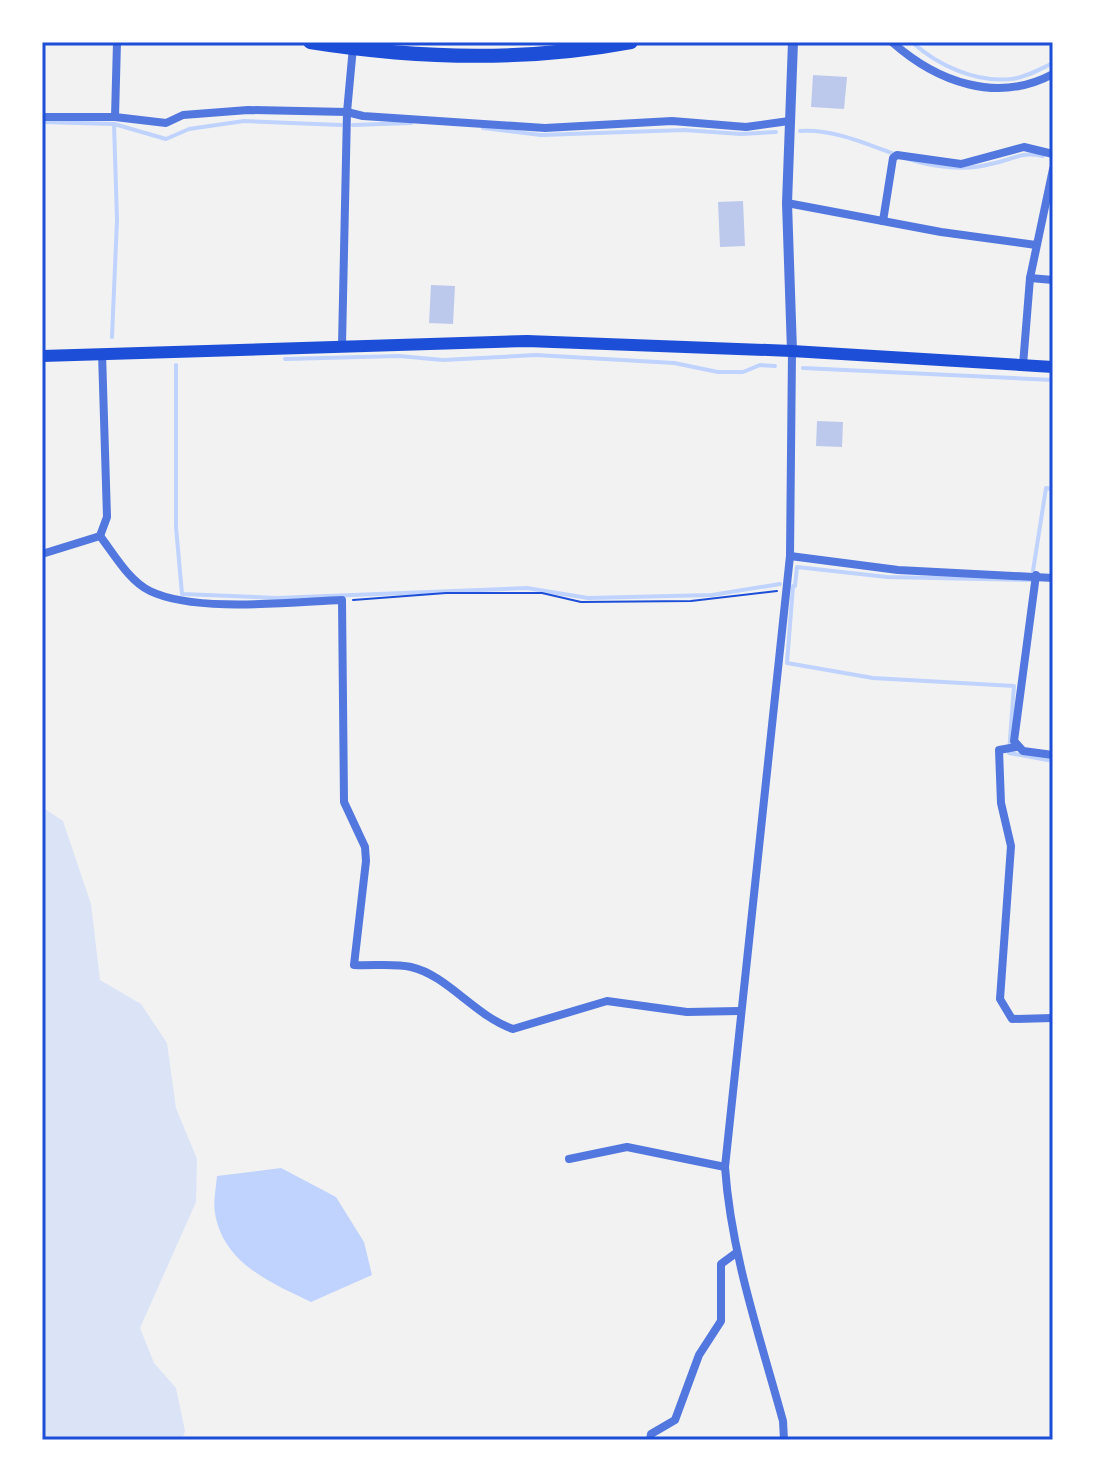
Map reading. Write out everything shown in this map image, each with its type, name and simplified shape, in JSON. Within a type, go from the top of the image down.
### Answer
[{"type":"highway","points":[[310,42],[478,57],[543,55],[631,42]]},
{"type":"main road","points":[[42,356],[527,341],[792,351],[1053,367]]},
{"type":"street","points":[[115,117],[117,42]]},
{"type":"street","points":[[784,1440],[779,1406],[736,1253],[728,1213],[725,1167],[739,1011],[790,556],[792,351],[787,203],[793,42]]},
{"type":"street","points":[[892,42],[920,65],[981,88],[1014,90],[1053,74]]},
{"type":"street","points":[[342,345],[347,112],[354,46]]},
{"type":"street","points":[[42,117],[115,117],[166,123],[183,115],[248,110],[347,112],[363,116],[545,128],[672,121],[746,127],[789,121]]},
{"type":"street","points":[[883,221],[895,156],[961,164],[1024,147],[1053,154]]},
{"type":"street","points":[[1023,365],[1030,278],[1053,169]]},
{"type":"street","points":[[787,203],[1036,245]]},
{"type":"street","points":[[1030,278],[1053,280]]},
{"type":"street","points":[[100,536],[107,517],[102,353]]},
{"type":"street","points":[[42,554],[100,536]]},
{"type":"street","points":[[100,536],[133,578],[149,591],[165,596],[251,604],[342,600],[344,802],[365,847],[366,861],[354,965],[411,967],[429,974],[482,1015],[513,1029],[607,1001],[687,1012],[739,1011]]},
{"type":"street","points":[[790,556],[898,570],[1053,578]]},
{"type":"street","points":[[1010,748],[1014,741],[1036,575]]},
{"type":"street","points":[[1053,755],[1010,748],[999,750],[1001,803],[1011,846],[1000,999],[1012,1019],[1053,1018]]},
{"type":"street","points":[[569,1159],[627,1147],[725,1167]]},
{"type":"street","points":[[650,1440],[651,1434],[675,1420],[682,1406],[699,1355],[721,1321],[721,1264],[736,1253]]},
{"type":"path","points":[[342,600],[446,593],[542,593],[581,602],[691,601],[786,589]]},
{"type":"shaded area","points":[[42,807],[63,821],[91,904],[100,980],[141,1004],[167,1043],[176,1108],[197,1159],[196,1202],[140,1328],[154,1363],[176,1388],[185,1431],[182,1440],[42,1440]]},
{"type":"water","points":[[281,1168],[336,1197],[364,1242],[372,1275],[311,1302],[265,1279],[238,1258],[220,1230],[215,1213],[217,1176]]},
{"type":"building","points":[[813,75],[847,77],[844,109],[811,107]]},
{"type":"building","points":[[743,201],[745,246],[720,247],[718,202]]},
{"type":"building","points":[[431,285],[455,286],[453,324],[429,323]]},
{"type":"building","points":[[817,421],[843,422],[842,447],[816,446]]},
{"type":"waterway","points":[[912,42],[945,65],[984,78],[1016,78],[1053,63]]},
{"type":"waterway","points":[[42,122],[114,124],[166,139],[189,129],[244,121],[341,125]]},
{"type":"waterway","points":[[353,125],[411,123]]},
{"type":"waterway","points":[[112,337],[117,220],[114,124]]},
{"type":"waterway","points":[[483,128],[541,135],[684,130],[741,134],[776,132]]},
{"type":"waterway","points":[[800,131],[836,134],[904,158],[946,167],[974,167],[1024,155],[1043,156]]},
{"type":"waterway","points":[[285,359],[399,356],[443,360],[536,355],[674,363],[718,372],[743,372],[760,365],[775,366]]},
{"type":"waterway","points":[[176,365],[176,527],[182,594],[277,598],[527,588],[588,598],[712,595],[780,584]]},
{"type":"waterway","points":[[803,368],[1053,380]]},
{"type":"waterway","points":[[1033,571],[1046,488],[1053,489]]},
{"type":"waterway","points":[[795,586],[797,567],[887,577],[1032,580]]},
{"type":"waterway","points":[[793,586],[787,663],[873,678],[1014,686],[1009,753],[1053,761]]}]
